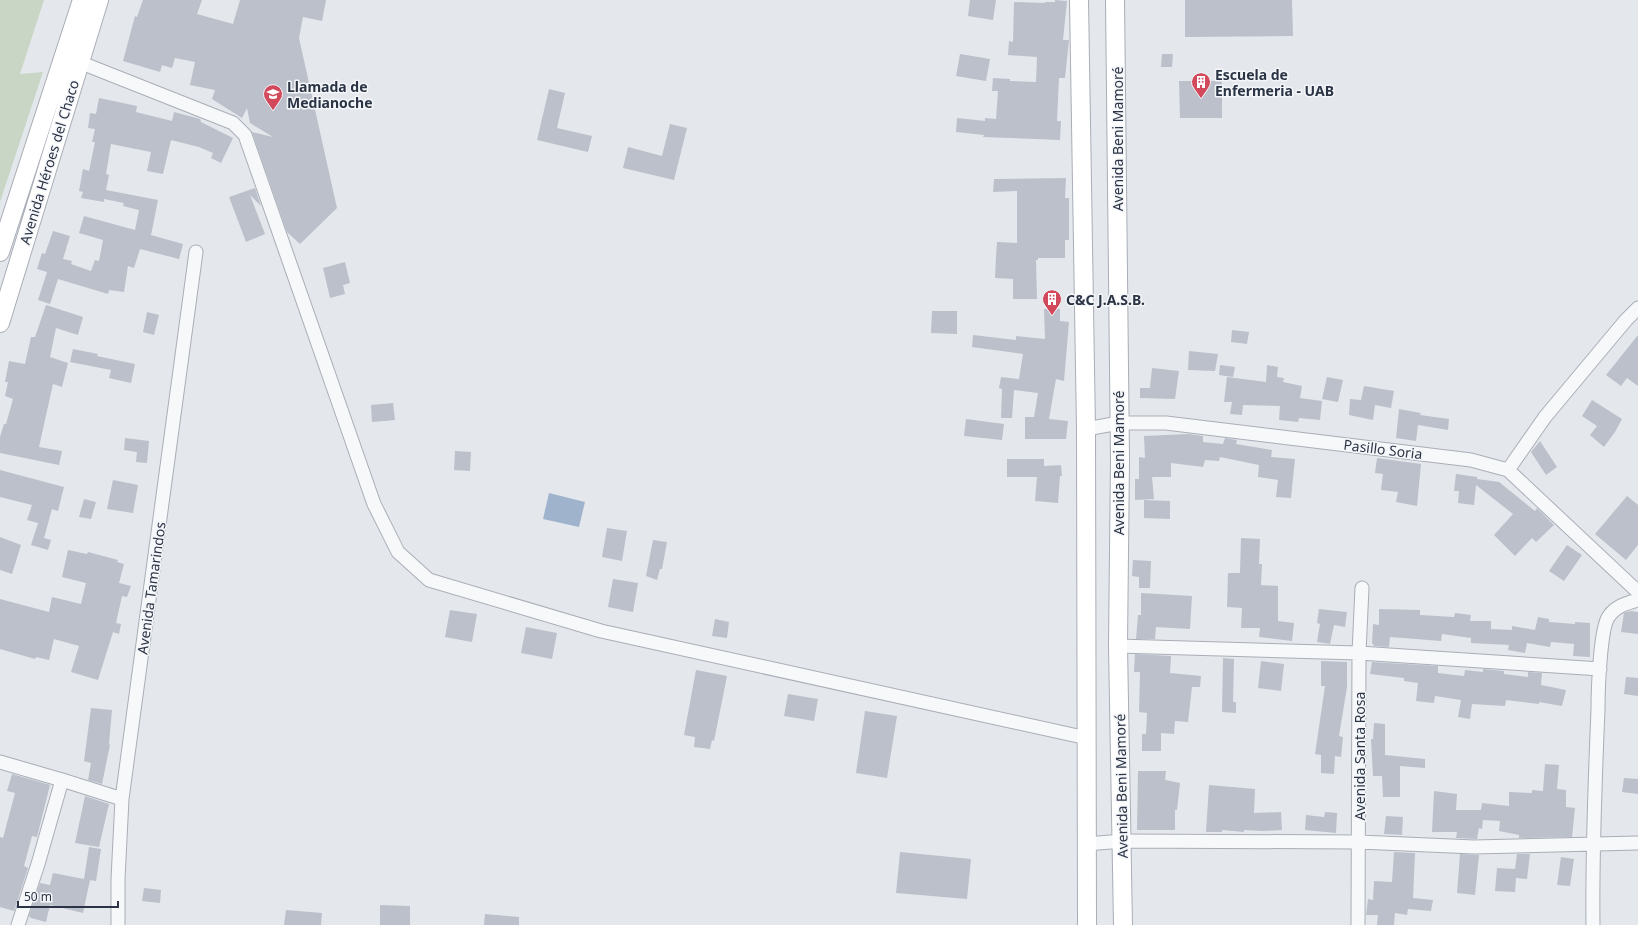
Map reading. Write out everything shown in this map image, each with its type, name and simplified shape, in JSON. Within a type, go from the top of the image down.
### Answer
[{"type":"street","name":"Avenida Héroes del Chaco","points":[[0,252],[82,0]]},
{"type":"street","name":"Avenida Héroes del Chaco","points":[[0,324],[99,0]]},
{"type":"street","points":[[1079,0],[1086,429],[1087,925]]},
{"type":"street","name":"Avenida Beni Mamoré","points":[[1115,0],[1118,99],[1118,646],[1123,841],[1123,925]]},
{"type":"street","points":[[79,62],[233,123],[245,135],[374,504],[398,552],[429,580],[601,631],[1087,738]]},
{"type":"street","name":"Avenida Tamarindos","points":[[118,925],[118,879],[122,799],[196,252]]},
{"type":"street","points":[[1508,470],[1545,417],[1626,320],[1638,308]]},
{"type":"street","name":"Pasillo Soria","points":[[1086,429],[1119,423],[1166,423],[1464,459],[1508,470],[1637,592]]},
{"type":"street","name":"Avenida Santa Rosa","points":[[1358,925],[1359,653],[1362,588]]},
{"type":"street","points":[[1593,925],[1592,844],[1600,669],[1604,636],[1608,616],[1637,592]]},
{"type":"street","points":[[1118,646],[1359,653],[1600,669]]},
{"type":"street","points":[[0,762],[122,799]]},
{"type":"street","points":[[18,925],[38,864],[62,780]]},
{"type":"street","points":[[1086,844],[1123,841],[1359,842],[1474,847],[1638,843]]},
{"type":"green space","points":[[0,0],[44,0],[20,74],[43,72],[0,202]]},
{"type":"water","points":[[549,493],[585,502],[579,527],[543,519]]},
{"type":"building","name":"Llamada de Medianoche","points":[[143,0],[202,0],[197,14],[233,24],[240,0],[326,0],[322,21],[303,17],[299,38],[337,208],[300,244],[287,232],[252,132],[273,137],[250,123],[247,108],[242,118],[212,99],[215,90],[190,85],[195,62],[175,58],[172,68],[162,65],[160,72],[123,61],[135,16],[137,17]]},
{"type":"building","points":[[970,0],[996,0],[993,20],[968,16]]},
{"type":"building","points":[[1055,0],[1067,1],[1063,40],[1069,40],[1065,78],[1059,78],[1057,121],[1061,121],[1060,140],[983,137],[984,135],[956,132],[957,118],[985,121],[985,118],[996,119],[998,91],[992,91],[993,78],[1010,79],[1010,81],[1036,82],[1037,57],[1008,55],[1009,41],[1013,42],[1014,2],[1045,3],[1055,2]]},
{"type":"building","points":[[1185,0],[1292,0],[1293,36],[1185,37]]},
{"type":"building","points":[[960,54],[990,59],[986,81],[956,76]]},
{"type":"building","points":[[1162,54],[1173,54],[1172,67],[1161,67]]},
{"type":"building","name":"Escuela de Enfermeria - UAB","points":[[1179,81],[1222,81],[1222,118],[1180,118]]},
{"type":"building","points":[[549,89],[565,93],[557,128],[592,136],[588,152],[537,140]]},
{"type":"building","points":[[99,98],[137,106],[136,112],[172,121],[174,112],[200,119],[201,122],[233,138],[221,163],[211,158],[213,153],[199,147],[171,140],[163,174],[147,171],[151,152],[111,144],[106,174],[109,175],[106,190],[158,200],[151,235],[183,244],[179,259],[140,249],[134,268],[128,266],[124,292],[109,290],[108,294],[58,279],[50,304],[38,300],[47,272],[37,269],[42,253],[45,254],[53,231],[70,236],[63,259],[72,261],[71,264],[91,271],[95,260],[99,261],[103,240],[79,233],[84,216],[135,230],[139,210],[123,206],[124,203],[104,199],[104,202],[81,198],[83,192],[79,191],[83,169],[89,171],[95,142],[92,142],[95,129],[88,128],[90,113],[96,114]]},
{"type":"building","points":[[670,124],[687,128],[674,180],[623,168],[628,147],[662,156]]},
{"type":"building","points":[[1066,178],[1065,198],[1069,198],[1069,240],[1065,240],[1065,258],[1038,258],[1038,260],[1036,260],[1037,299],[1013,299],[1013,279],[995,278],[997,242],[1017,243],[1017,191],[993,192],[994,179]]},
{"type":"building","points":[[255,188],[261,206],[250,195],[265,234],[246,242],[229,197]]},
{"type":"building","points":[[345,262],[350,283],[343,285],[345,294],[330,298],[323,268]]},
{"type":"building","points":[[46,305],[83,317],[78,335],[56,328],[50,357],[68,363],[62,387],[53,384],[39,447],[62,451],[59,465],[0,453],[0,437],[4,424],[6,424],[13,399],[5,396],[8,382],[5,382],[9,361],[25,364],[31,337],[35,337]]},
{"type":"building","points":[[1044,309],[1060,309],[1060,321],[1069,322],[1064,381],[1056,379],[1049,419],[1068,421],[1066,439],[1025,439],[1025,417],[1034,417],[1038,393],[1014,390],[1012,418],[1001,418],[1002,389],[999,388],[1001,377],[1019,379],[1023,354],[972,347],[973,335],[1016,340],[1016,336],[1045,339]]},
{"type":"building","points":[[932,311],[957,311],[957,334],[931,333]]},
{"type":"building","points":[[147,312],[159,315],[154,335],[143,332]]},
{"type":"building","points":[[1232,330],[1249,332],[1247,344],[1231,342]]},
{"type":"building","points":[[1638,335],[1638,386],[1627,378],[1621,386],[1606,375]]},
{"type":"building","points":[[73,349],[135,364],[131,383],[109,378],[111,370],[70,362]]},
{"type":"building","points":[[1189,351],[1218,354],[1215,371],[1188,370]]},
{"type":"building","points":[[1220,365],[1235,367],[1233,377],[1219,375]]},
{"type":"building","points":[[1267,365],[1278,367],[1277,377],[1284,378],[1283,382],[1302,386],[1300,398],[1322,401],[1320,420],[1299,418],[1298,422],[1279,420],[1280,406],[1243,405],[1242,415],[1230,414],[1232,402],[1224,402],[1227,377],[1266,382]]},
{"type":"building","points":[[1152,368],[1179,371],[1175,399],[1140,398],[1140,388],[1150,388]]},
{"type":"building","points":[[1327,377],[1343,380],[1338,402],[1322,399]]},
{"type":"building","points":[[1364,386],[1394,391],[1391,408],[1375,405],[1373,420],[1349,415],[1350,399],[1361,400]]},
{"type":"building","points":[[1592,400],[1622,419],[1604,447],[1590,435],[1597,426],[1582,416]]},
{"type":"building","points":[[393,403],[395,420],[372,422],[371,405]]},
{"type":"building","points":[[1399,409],[1421,413],[1420,415],[1449,419],[1448,430],[1418,425],[1416,441],[1396,438]]},
{"type":"building","points":[[966,419],[1004,424],[1002,440],[964,436]]},
{"type":"building","points":[[1189,434],[1203,436],[1203,442],[1223,444],[1225,438],[1237,440],[1236,444],[1272,450],[1271,457],[1295,459],[1291,498],[1276,497],[1278,480],[1258,477],[1259,465],[1220,457],[1219,461],[1205,460],[1203,467],[1171,463],[1171,477],[1152,477],[1154,499],[1135,500],[1135,479],[1139,479],[1139,457],[1145,458],[1144,436]]},
{"type":"building","points":[[125,438],[149,441],[147,463],[136,462],[137,452],[124,450]]},
{"type":"building","points":[[1540,441],[1557,467],[1546,475],[1531,452]]},
{"type":"building","points":[[455,451],[471,452],[470,471],[454,470]]},
{"type":"building","points":[[1377,458],[1421,464],[1417,506],[1396,502],[1398,492],[1381,490],[1383,474],[1375,473]]},
{"type":"building","points":[[1007,459],[1044,459],[1044,466],[1061,465],[1062,476],[1060,476],[1058,503],[1035,501],[1037,477],[1007,477]]},
{"type":"building","points":[[0,470],[64,487],[58,511],[52,509],[44,538],[51,540],[48,550],[31,545],[38,523],[27,520],[32,505],[0,497]]},
{"type":"building","points":[[1456,474],[1499,482],[1535,511],[1537,508],[1554,525],[1536,542],[1532,538],[1515,556],[1494,535],[1513,514],[1476,485],[1474,505],[1458,503],[1459,491],[1454,491]]},
{"type":"building","points":[[113,480],[138,485],[133,513],[107,509]]},
{"type":"building","points":[[1627,496],[1638,505],[1638,545],[1626,560],[1595,534]]},
{"type":"building","points":[[84,499],[96,502],[91,519],[79,517]]},
{"type":"building","points":[[1144,500],[1170,501],[1170,519],[1144,518]]},
{"type":"building","points":[[607,528],[627,531],[622,561],[602,557]]},
{"type":"building","points":[[0,537],[21,545],[12,574],[0,570]]},
{"type":"building","points":[[1241,538],[1260,539],[1259,564],[1262,564],[1261,585],[1278,586],[1278,621],[1294,623],[1292,641],[1259,637],[1260,628],[1241,628],[1242,608],[1227,607],[1228,573],[1240,573]]},
{"type":"building","points":[[653,540],[667,542],[662,569],[660,569],[657,580],[646,576]]},
{"type":"building","points":[[1567,545],[1582,555],[1564,581],[1549,571]]},
{"type":"building","points":[[68,550],[87,554],[88,552],[118,560],[117,562],[124,564],[119,583],[131,586],[127,597],[122,596],[116,623],[121,624],[119,634],[113,632],[98,680],[71,672],[79,646],[54,639],[49,660],[36,657],[35,659],[0,649],[0,599],[49,612],[52,597],[81,604],[86,583],[62,577]]},
{"type":"building","points":[[1133,560],[1151,561],[1150,588],[1139,588],[1139,577],[1132,576]]},
{"type":"building","points":[[613,579],[638,583],[633,612],[608,607]]},
{"type":"building","points":[[1141,593],[1192,596],[1190,629],[1156,627],[1155,639],[1136,639],[1138,615],[1141,615]]},
{"type":"building","points":[[1319,609],[1347,612],[1345,627],[1334,625],[1330,644],[1317,642],[1320,624],[1317,623]]},
{"type":"building","points":[[1379,609],[1420,610],[1420,615],[1454,617],[1455,613],[1471,615],[1470,621],[1491,621],[1491,629],[1512,630],[1512,626],[1535,630],[1538,617],[1549,619],[1549,622],[1575,624],[1575,622],[1590,623],[1590,657],[1573,656],[1574,644],[1551,642],[1550,647],[1527,643],[1525,653],[1508,650],[1509,645],[1471,643],[1471,638],[1442,634],[1441,641],[1390,637],[1389,647],[1373,646],[1373,624],[1379,625]]},
{"type":"building","points":[[450,610],[477,614],[472,642],[445,637]]},
{"type":"building","points":[[1631,611],[1638,612],[1638,634],[1621,632],[1624,613]]},
{"type":"building","points":[[715,619],[729,622],[727,638],[712,636]]},
{"type":"building","points":[[526,627],[557,633],[552,659],[521,653]]},
{"type":"building","points":[[1135,654],[1171,656],[1170,673],[1201,676],[1200,687],[1192,687],[1188,722],[1175,721],[1174,734],[1161,733],[1161,751],[1142,751],[1142,734],[1146,734],[1147,713],[1139,712],[1140,672],[1134,672]]},
{"type":"building","points":[[1223,658],[1234,659],[1233,702],[1236,702],[1236,713],[1222,712]]},
{"type":"building","points":[[1261,661],[1284,664],[1281,691],[1258,688]]},
{"type":"building","points":[[1321,661],[1347,662],[1347,687],[1339,736],[1343,737],[1341,757],[1335,756],[1334,774],[1321,773],[1321,755],[1315,754],[1325,686],[1321,686]]},
{"type":"building","points":[[1372,662],[1438,666],[1438,673],[1464,676],[1465,670],[1483,672],[1483,669],[1504,671],[1504,674],[1528,677],[1528,672],[1542,673],[1541,685],[1566,690],[1562,706],[1539,702],[1539,704],[1506,700],[1505,706],[1472,704],[1470,719],[1458,717],[1461,700],[1435,696],[1434,703],[1416,701],[1418,683],[1404,681],[1404,678],[1370,674]]},
{"type":"building","points":[[696,670],[727,676],[714,741],[712,740],[710,749],[694,747],[695,737],[684,735]]},
{"type":"building","points":[[1626,677],[1638,678],[1638,696],[1624,694]]},
{"type":"building","points":[[788,694],[818,699],[814,721],[784,716]]},
{"type":"building","points":[[91,708],[112,710],[110,745],[102,784],[88,780],[91,763],[84,761]]},
{"type":"building","points":[[865,711],[897,716],[887,778],[856,773]]},
{"type":"building","points":[[1374,723],[1385,724],[1385,755],[1425,759],[1425,768],[1400,766],[1400,797],[1383,797],[1382,776],[1373,776],[1371,739],[1373,739]]},
{"type":"building","points":[[1545,764],[1559,765],[1557,789],[1566,790],[1566,807],[1575,808],[1572,837],[1519,838],[1519,835],[1499,831],[1500,821],[1483,820],[1482,829],[1479,828],[1477,839],[1456,838],[1457,832],[1432,832],[1434,791],[1457,794],[1456,810],[1481,810],[1482,803],[1509,806],[1509,792],[1532,793],[1532,790],[1543,791]]},
{"type":"building","points":[[1138,771],[1166,771],[1165,780],[1180,783],[1177,810],[1175,810],[1175,830],[1137,830]]},
{"type":"building","points":[[12,774],[50,785],[37,837],[32,836],[24,866],[28,868],[14,911],[0,907],[0,837],[3,838],[15,793],[7,791]]},
{"type":"building","points":[[1624,778],[1638,779],[1638,794],[1622,792]]},
{"type":"building","points":[[1209,785],[1255,789],[1254,813],[1281,812],[1282,830],[1244,830],[1244,832],[1222,830],[1222,832],[1206,832]]},
{"type":"building","points":[[85,796],[109,804],[99,847],[75,843]]},
{"type":"building","points":[[1325,812],[1337,813],[1336,833],[1305,830],[1306,815],[1324,817]]},
{"type":"building","points":[[1386,816],[1403,817],[1402,835],[1384,834]]},
{"type":"building","points":[[89,847],[101,849],[96,881],[90,880],[83,913],[50,905],[46,922],[31,918],[29,916],[40,883],[50,885],[53,873],[84,879]]},
{"type":"building","points":[[900,852],[971,859],[967,899],[896,893]]},
{"type":"building","points":[[1394,852],[1415,853],[1413,898],[1433,900],[1431,911],[1408,909],[1407,915],[1395,913],[1394,925],[1377,925],[1378,915],[1366,915],[1368,899],[1373,900],[1374,881],[1392,882]]},
{"type":"building","points":[[1460,854],[1479,855],[1475,895],[1457,893]]},
{"type":"building","points":[[1517,854],[1530,854],[1527,879],[1516,878],[1515,892],[1495,891],[1497,868],[1515,869]]},
{"type":"building","points":[[1561,857],[1574,859],[1570,886],[1557,885]]},
{"type":"building","points":[[144,888],[161,890],[160,903],[142,901]]},
{"type":"building","points":[[380,905],[410,906],[410,925],[380,925]]},
{"type":"building","points":[[286,910],[322,913],[321,925],[284,925]]},
{"type":"building","points":[[485,914],[519,917],[519,925],[484,925]]},
{"type":"place","name":"Escuela de Enfermeria - UAB","points":[[1201,99]]},
{"type":"place","name":"Llamada de Medianoche","points":[[273,111]]},
{"type":"place","name":"C&C J.A.S.B.","points":[[1052,316]]}]
